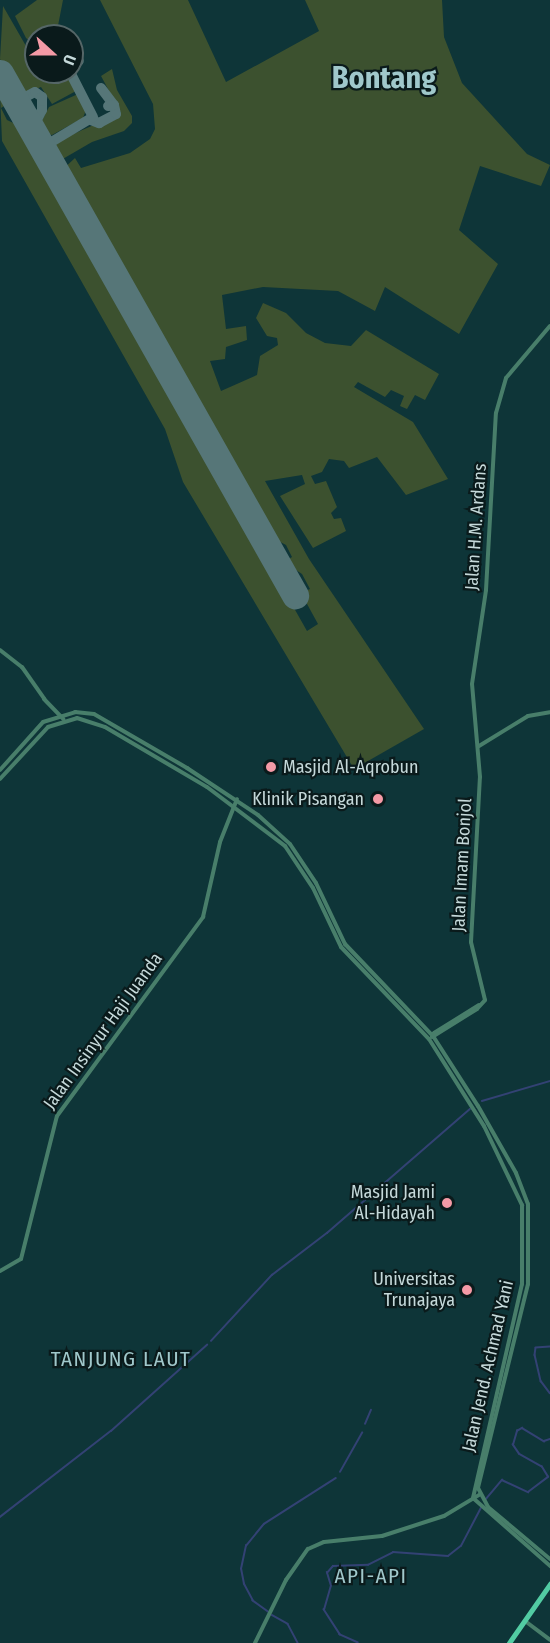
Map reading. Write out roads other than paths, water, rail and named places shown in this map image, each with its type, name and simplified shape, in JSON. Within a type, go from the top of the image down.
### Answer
[{"type":"main road","points":[[508,1643],[550,1584]]},
{"type":"street","name":"Jalan H.M. Ardans","points":[[478,747],[472,684],[486,590],[497,402],[506,378],[550,326]]},
{"type":"street","points":[[0,650],[22,667],[44,699],[63,719],[44,730],[0,779]]},
{"type":"street","points":[[478,747],[528,716],[550,712]]},
{"type":"street","points":[[0,770],[44,722],[60,714]]},
{"type":"street","name":"Jalan Jend. Achmad Yani","points":[[60,714],[94,714],[237,799],[290,844],[316,883],[345,944],[430,1037],[474,1104],[524,1191],[531,1241],[521,1326],[479,1495]]},
{"type":"street","name":"Jalan Jend. Achmad Yani","points":[[63,719],[90,720],[105,727],[234,805],[285,846],[313,888],[341,947],[430,1037]]},
{"type":"street","name":"Jalan Imam Bonjol","points":[[430,1037],[482,1004],[485,992],[471,942],[480,777],[478,747]]},
{"type":"street","name":"Jalan Insinyur Haji Juanda","points":[[0,1271],[21,1259],[57,1116],[202,917],[220,842],[237,799]]},
{"type":"street","name":"Jalan Jend. Achmad Yani","points":[[473,1498],[520,1293],[524,1241],[517,1188],[474,1104]]},
{"type":"street","points":[[524,1232],[531,1232]]},
{"type":"street","points":[[524,1241],[531,1241]]},
{"type":"street","points":[[492,1411],[498,1413]]},
{"type":"street","points":[[489,1423],[495,1424]]},
{"type":"street","points":[[255,1643],[269,1614],[308,1549],[324,1542],[382,1536],[444,1516],[479,1495],[486,1508],[550,1566]]},
{"type":"street","points":[[473,1498],[550,1559]]},
{"type":"street","points":[[525,1621],[550,1640]]},
{"type":"waterway","points":[[482,1101],[550,1081]]},
{"type":"waterway","points":[[211,1341],[272,1275],[327,1233],[470,1109]]},
{"type":"waterway","points":[[0,1517],[111,1431],[207,1345]]},
{"type":"waterway","points":[[550,1347],[536,1348],[535,1355],[541,1381],[550,1393]]},
{"type":"waterway","points":[[365,1424],[371,1410]]},
{"type":"waterway","points":[[486,1499],[502,1480],[528,1492],[548,1477],[542,1467],[519,1454],[513,1445],[517,1431],[522,1428],[544,1441],[550,1439]]},
{"type":"waterway","points":[[340,1472],[362,1433]]},
{"type":"waterway","points":[[268,1612],[253,1601],[244,1584],[241,1569],[246,1546],[264,1524],[336,1478]]},
{"type":"waterway","points":[[358,1643],[340,1635],[324,1610],[331,1586],[327,1573],[333,1566],[368,1565],[393,1552],[448,1556],[461,1546],[482,1506]]},
{"type":"waterway","points":[[272,1615],[288,1624],[298,1643]]},
{"type":"place","name":"Masjid Al-Aqrobun","points":[[271,767]]},
{"type":"place","name":"Klinik Pisangan","points":[[378,799]]},
{"type":"place","name":"Masjid Jami Al-Hidayah","points":[[447,1203]]},
{"type":"place","name":"Universitas Trunajaya","points":[[467,1290]]},
{"type":"district","name":"Bontang","points":[[384,78]]},
{"type":"district","name":"TANJUNG LAUT","points":[[121,1359]]},
{"type":"district","name":"API-API","points":[[371,1576]]}]
